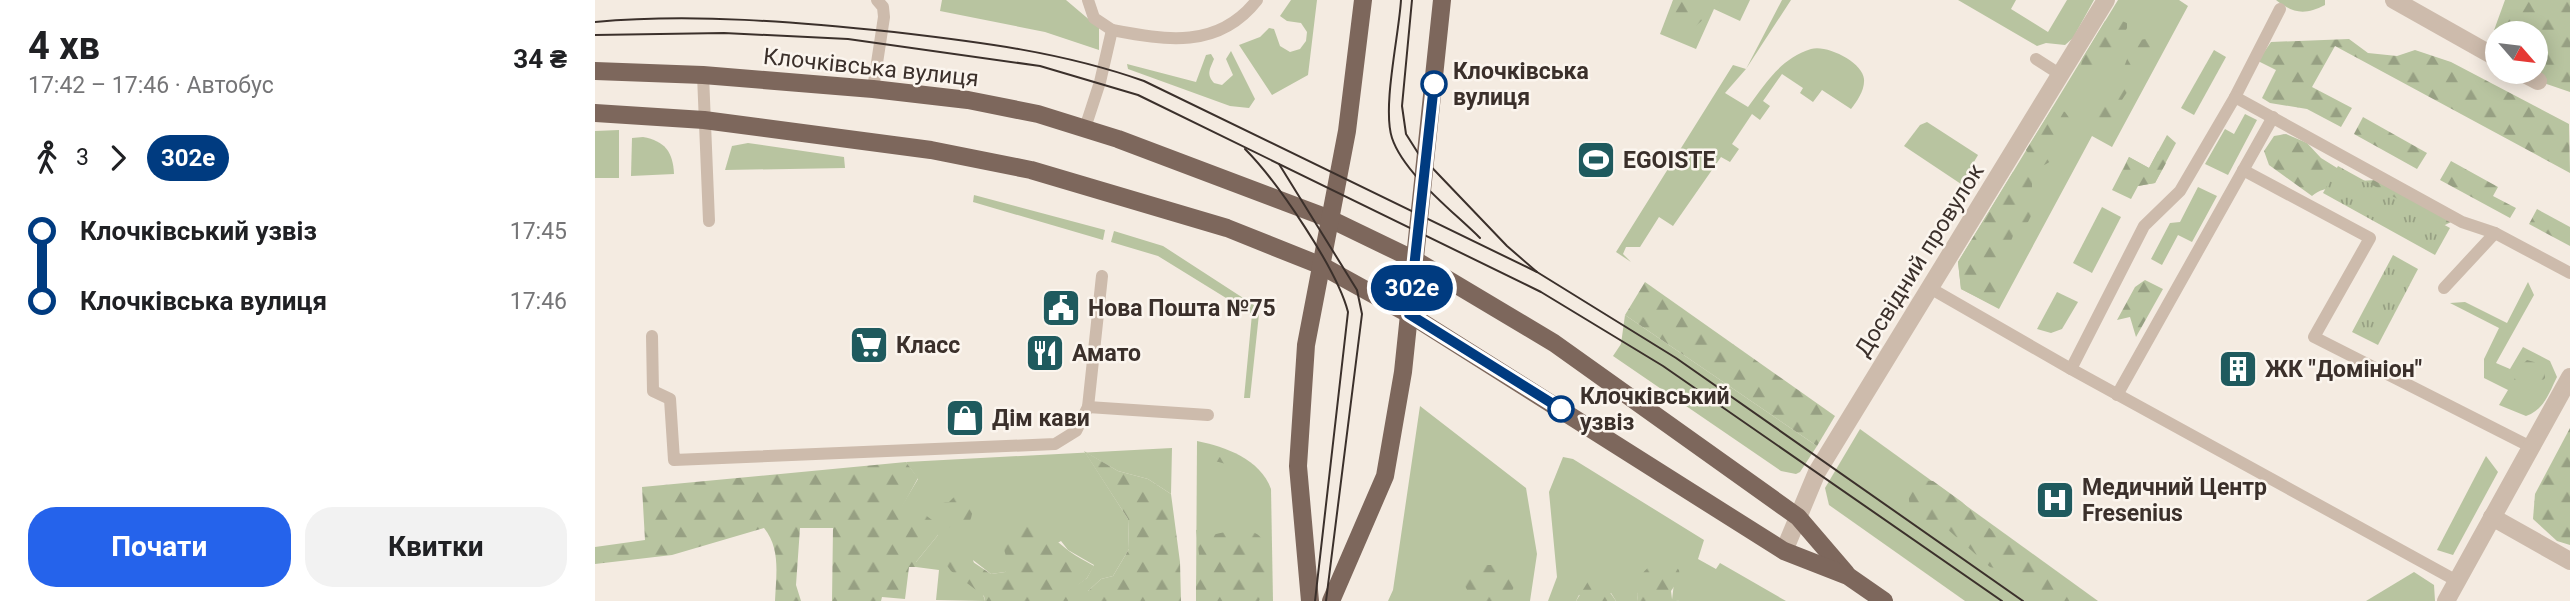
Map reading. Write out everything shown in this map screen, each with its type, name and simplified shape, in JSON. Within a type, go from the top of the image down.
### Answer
[{"type":"main road","points":[[1310,601],[1298,466],[1306,345],[1347,131],[1363,0]]},
{"type":"main road","points":[[1331,601],[1385,476],[1409,314],[1442,0]]},
{"type":"main road","name":"Клочківська вулиця","points":[[595,71],[703,75],[873,89],[968,100],[1038,114],[1085,128],[1330,219],[1415,260],[1554,343],[1798,517],[1848,576]]},
{"type":"main road","name":"Клочківська вулиця","points":[[595,113],[704,120],[931,150],[1031,170],[1227,228],[1321,266],[1409,314],[1784,551],[1848,576],[1884,601]]},
{"type":"street","name":"Досвідний провулок","points":[[1784,551],[1817,472],[2106,0]]},
{"type":"street","points":[[2394,0],[2485,51]]},
{"type":"street","points":[[2446,601],[2570,377]]},
{"type":"street","points":[[2493,517],[2570,561]]},
{"type":"lane","points":[[873,89],[884,17],[883,7],[877,0]]},
{"type":"lane","points":[[1088,0],[1094,18],[1112,30],[1163,40],[1198,39],[1230,23],[1257,0]]},
{"type":"lane","points":[[2070,369],[2144,226],[2180,191],[2235,97],[2280,9]]},
{"type":"lane","points":[[1085,128],[1100,82],[1112,30]]},
{"type":"lane","points":[[2036,59],[2061,75]]},
{"type":"lane","points":[[703,75],[709,221]]},
{"type":"lane","points":[[2235,97],[2462,222],[2495,233],[2570,273]]},
{"type":"lane","points":[[2117,395],[2273,117]]},
{"type":"lane","points":[[2243,170],[2370,238],[2314,337],[2531,447]]},
{"type":"lane","points":[[2444,288],[2495,233]]},
{"type":"lane","points":[[652,336],[653,391],[670,399],[674,460],[1055,444],[1076,431],[1088,407],[1102,276]]},
{"type":"lane","points":[[1930,288],[2070,369],[2457,581]]},
{"type":"lane","points":[[1088,407],[1208,415]]},
{"type":"green space","points":[[942,0],[1066,0],[1099,28],[1099,50],[1045,32],[940,11]]},
{"type":"green space","points":[[1291,0],[1317,0],[1308,75],[1272,95],[1239,45],[1260,37],[1269,28],[1274,29],[1280,46],[1290,52],[1300,49],[1306,41],[1307,32],[1301,23],[1287,21],[1280,16]]},
{"type":"green space","points":[[1673,0],[1750,0],[1740,21],[1714,9],[1696,49],[1660,34]]},
{"type":"green space","points":[[1673,0],[1721,0],[1690,30],[1671,25]]},
{"type":"green space","points":[[1782,0],[1791,0],[1746,69]]},
{"type":"green space","points":[[1958,0],[2016,0],[2011,9],[2048,32],[2067,0],[2094,0],[2073,38],[2065,45],[2046,43],[2037,46]]},
{"type":"green space","points":[[2118,0],[2179,0],[2188,6],[2112,147],[2092,136],[1999,309],[1961,289],[1958,262]]},
{"type":"green space","points":[[2276,0],[2325,0],[2325,5],[2300,12]]},
{"type":"green space","points":[[2505,0],[2570,0],[2570,92],[2547,84],[2548,21],[2497,21]]},
{"type":"green space","points":[[2114,18],[2127,23],[2127,28],[2110,63],[2092,77],[2085,77],[2081,66],[2082,59],[2105,21]]},
{"type":"green space","points":[[2146,39],[2151,42],[2145,66],[2113,118],[2104,127],[2094,120],[2098,107],[2120,75],[2133,47],[2139,40]]},
{"type":"green space","points":[[2349,39],[2368,53],[2397,56],[2415,50],[2451,62],[2485,80],[2485,84],[2493,84],[2569,124],[2570,173],[2335,46],[2312,87],[2352,108],[2341,127],[2307,109],[2270,103],[2262,98],[2276,70],[2258,61],[2271,42]]},
{"type":"green space","points":[[1811,49],[1825,49],[1851,61],[1862,73],[1864,83],[1851,109],[1822,90],[1813,102],[1800,93],[1803,88],[1782,74],[1763,101],[1770,106],[1760,120],[1752,114],[1732,144],[1739,149],[1730,162],[1721,157],[1673,226],[1659,217],[1640,247],[1626,247],[1623,254],[1631,262],[1616,252],[1733,65],[1746,69],[1725,93],[1748,107],[1782,65]]},
{"type":"green space","points":[[2214,50],[2226,57],[2194,115],[2181,108]]},
{"type":"green space","points":[[1231,51],[1255,99],[1249,108],[1230,106],[1128,69],[1127,64],[1196,82],[1206,55],[1211,54],[1214,59],[1209,71],[1210,77],[1214,83],[1222,85],[1233,75],[1226,59]]},
{"type":"green space","points":[[2053,107],[2065,112],[2070,119],[2069,126],[2055,156],[2044,165],[2037,166],[2026,150]]},
{"type":"green space","points":[[2245,114],[2257,120],[2228,175],[2205,164],[2225,129],[2234,134]]},
{"type":"green space","points":[[2363,117],[2427,153],[2417,169],[2354,134]]},
{"type":"green space","points":[[1927,122],[1978,155],[1961,184],[1904,146],[1920,125]]},
{"type":"green space","points":[[619,130],[619,178],[595,178],[595,131]]},
{"type":"green space","points":[[2286,134],[2307,143],[2321,158],[2358,181],[2376,180],[2451,222],[2445,225],[2432,224],[2388,202],[2355,190],[2324,189],[2312,196],[2269,165],[2264,151],[2274,136]]},
{"type":"green space","points":[[2167,135],[2176,143],[2155,183],[2138,186],[2131,199],[2112,190],[2129,157],[2149,168]]},
{"type":"green space","points":[[643,137],[657,141],[666,149],[672,160],[674,174],[631,176],[632,138]]},
{"type":"green space","points":[[748,143],[844,157],[845,168],[725,170],[732,146]]},
{"type":"green space","points":[[2158,151],[2166,163],[2155,183],[2138,186],[2123,170],[2129,157],[2149,168]]},
{"type":"green space","points":[[2451,161],[2498,187],[2493,196],[2516,208],[2510,218],[2440,180]]},
{"type":"green space","points":[[2338,166],[2450,228],[2435,255],[2323,193]]},
{"type":"green space","points":[[2013,172],[2024,173],[2032,180],[2032,214],[2028,222],[2015,231],[1993,285],[1997,295],[1995,306],[1961,289],[1958,262]]},
{"type":"green space","points":[[2198,187],[2217,196],[2192,242],[2178,235],[2162,265],[2151,259],[2170,223],[2180,222]]},
{"type":"green space","points":[[974,195],[1105,230],[1103,240],[973,202]]},
{"type":"green space","points":[[2102,207],[2121,217],[2092,273],[2073,263]]},
{"type":"green space","points":[[2537,209],[2570,227],[2570,246],[2529,224]]},
{"type":"green space","points":[[1114,231],[1163,246],[1257,307],[1259,314],[1250,398],[1244,398],[1252,314],[1158,256],[1111,242]]},
{"type":"green space","points":[[2393,255],[2418,269],[2378,345],[2352,332]]},
{"type":"green space","points":[[2145,280],[2163,289],[2136,337],[2130,317],[2117,320],[2135,287]]},
{"type":"green space","points":[[1645,282],[1835,416],[1817,446],[1625,315]]},
{"type":"green space","points":[[2528,282],[2534,295],[2496,363],[2510,369],[2523,347],[2550,361],[2557,377],[2542,405],[2526,416],[2499,405],[2508,390],[2484,378],[2484,359],[2499,328],[2450,303],[2465,302],[2507,323]]},
{"type":"green space","points":[[2057,292],[2078,302],[2062,329],[2051,333],[2037,329]]},
{"type":"green space","points":[[1625,315],[1817,446],[1800,472],[1796,474],[1781,471],[1613,356],[1621,344]]},
{"type":"green space","points":[[2527,360],[2545,365],[2545,378],[2540,383],[2527,385],[2519,401],[2508,395],[2519,368]]},
{"type":"green space","points":[[1420,406],[1526,488],[1537,554],[1530,601],[1388,601],[1393,590]]},
{"type":"green space","points":[[2570,428],[2570,545],[2557,541],[2533,519],[2535,494]]},
{"type":"green space","points":[[1860,429],[2098,601],[1965,601],[1829,505],[1825,488]]},
{"type":"green space","points":[[1197,441],[1241,456],[1259,470],[1271,489],[1273,601],[1196,601]]},
{"type":"green space","points":[[1172,448],[1171,494],[1148,479],[1118,471],[1086,453]]},
{"type":"green space","points":[[1084,451],[1118,471],[1148,479],[1171,494],[1180,562],[1181,601],[985,601],[984,596],[951,571],[939,555],[942,551],[958,552],[991,574],[1005,572],[1009,567],[1000,535],[1019,525],[1028,525],[1045,532],[1094,566],[1087,578],[1078,585],[1078,591],[1088,591],[1101,579],[1113,576],[1129,549],[1128,519]]},
{"type":"green space","points":[[1085,453],[1128,519],[1129,549],[1113,576],[1101,579],[1088,591],[1078,591],[1077,585],[1087,578],[1094,565],[1068,550],[1061,541],[1005,572],[991,574],[973,560],[985,601],[936,600],[939,570],[916,567],[916,562],[938,535],[900,509],[918,479],[906,462]]},
{"type":"green space","points":[[1202,455],[1229,459],[1250,473],[1260,487],[1256,490],[1232,467],[1216,461],[1201,462]]},
{"type":"green space","points":[[2486,456],[2498,472],[2453,555],[2437,550]]},
{"type":"green space","points":[[1563,457],[1573,459],[1704,540],[1698,559],[1716,569],[1720,563],[1786,601],[1672,600],[1674,583],[1637,593],[1638,601],[1616,601],[1611,593],[1579,595],[1576,601],[1548,601],[1557,577],[1549,492]]},
{"type":"green space","points":[[906,462],[918,478],[901,509],[920,511],[936,523],[938,535],[916,562],[916,567],[909,567],[905,599],[882,597],[881,601],[832,601],[833,528],[800,528],[796,585],[801,601],[775,601],[775,553],[764,528],[672,555],[595,564],[595,547],[645,540],[642,487]]},
{"type":"green space","points":[[1920,480],[1933,481],[1962,502],[2002,540],[2041,564],[2055,581],[2082,601],[2039,601],[2038,595],[2043,593],[2040,587],[2033,590],[2020,585],[2010,572],[1990,567],[1945,527],[1916,516],[1910,509],[1908,491],[1913,483]]},
{"type":"green space","points":[[963,488],[972,506],[968,525],[942,528],[934,510],[942,502],[949,502]]},
{"type":"green space","points":[[1202,529],[1212,535],[1248,531],[1261,538],[1265,546],[1267,569],[1259,601],[1196,601],[1196,581],[1201,570],[1196,530]]},
{"type":"green space","points":[[1653,564],[1674,565],[1679,570],[1680,578],[1671,591],[1672,599],[1680,601],[1638,601],[1639,580],[1644,571]]},
{"type":"green space","points":[[1486,565],[1503,565],[1515,584],[1508,601],[1473,601],[1465,586],[1471,573]]},
{"type":"green space","points":[[2414,572],[2434,585],[2435,601],[2366,601]]},
{"type":"green space","points":[[1589,580],[1602,581],[1616,601],[1576,601]]},
{"type":"tram line","points":[[1401,0],[1390,90],[1389,125],[1392,138],[1398,152],[1418,179],[1480,238]]},
{"type":"tram line","points":[[1412,0],[1402,106],[1406,134],[1418,153],[1507,246],[1537,272],[1676,358],[2023,601]]},
{"type":"tram line","points":[[595,22],[670,18],[745,20],[894,32],[1052,55],[1113,71],[1144,81],[1537,272]]},
{"type":"tram line","points":[[595,35],[724,33],[848,39],[1040,66],[1138,95],[1541,292],[1663,366],[2002,601]]},
{"type":"tram line","points":[[1245,149],[1273,182],[1304,226],[1332,273],[1348,312],[1315,601]]},
{"type":"tram line","points":[[1279,164],[1357,290],[1362,314],[1326,601]]},
{"type":"bus line","name":"302е","points":[[1434,84],[1409,314],[1561,409]]},
{"type":"place","name":"Клочківська вулиця","points":[[1434,84]]},
{"type":"place","name":"EGOISTE","points":[[1596,160]]},
{"type":"place","name":"Нова Пошта №75","points":[[1061,308]]},
{"type":"place","name":"Класс","points":[[869,345]]},
{"type":"place","name":"Амато","points":[[1045,353]]},
{"type":"place","name":"ЖК \"Домініон\"","points":[[2238,369]]},
{"type":"place","name":"Клочківський узвіз","points":[[1561,409]]},
{"type":"place","name":"Дім кави","points":[[965,418]]},
{"type":"place","name":"Медичний Центр Fresenius","points":[[2055,500]]}]
